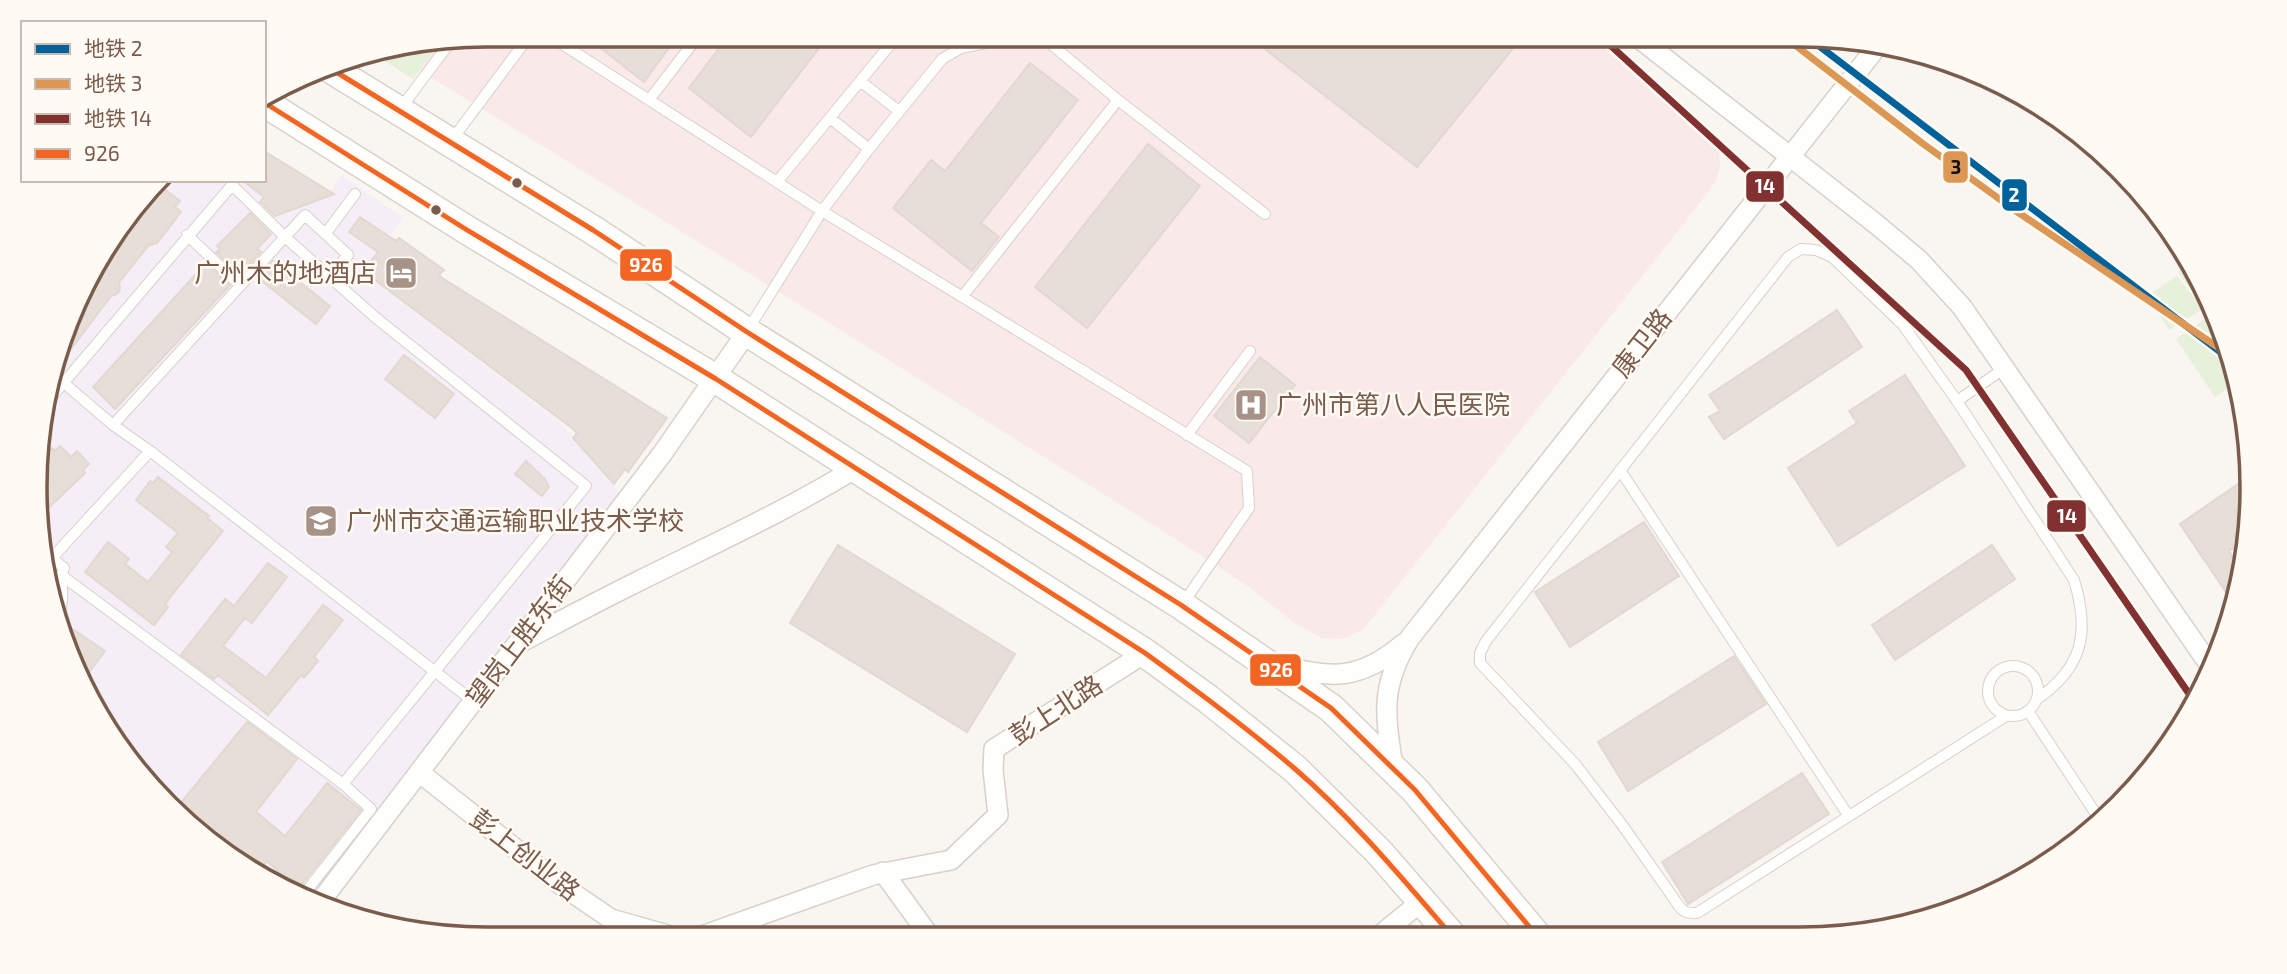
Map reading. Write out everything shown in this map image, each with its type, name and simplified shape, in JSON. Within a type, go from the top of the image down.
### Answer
[{"type":"street","points":[[1650,47],[1919,260],[1962,307],[2205,658]]},
{"type":"street","name":"康卫路","points":[[1409,639],[1872,54]]},
{"type":"street","points":[[339,74],[593,230],[747,332],[1181,605],[1331,708],[1415,790],[1529,927]]},
{"type":"street","points":[[269,105],[467,230],[716,379],[1145,653],[1208,699],[1295,769],[1379,852],[1444,927]]},
{"type":"street","name":"望岗上胜东街","points":[[325,895],[662,454],[747,332]]},
{"type":"street","points":[[516,645],[634,583],[765,520],[856,468]]},
{"type":"street","points":[[1260,659],[1317,674],[1353,673],[1385,659],[1409,639]]},
{"type":"street","points":[[1393,767],[1387,727],[1388,684],[1399,655],[1409,639]]},
{"type":"street","name":"彭上北路","points":[[883,872],[951,860],[998,815],[993,770],[995,749],[1145,653]]},
{"type":"street","name":"彭上创业路","points":[[419,772],[561,885],[611,919],[638,927]]},
{"type":"street","points":[[727,927],[883,872],[923,927]]},
{"type":"street","points":[[1390,927],[1422,901]]},
{"type":"lane","points":[[450,142],[521,47]]},
{"type":"lane","points":[[567,47],[822,211],[1247,471],[1249,508],[1181,605]]},
{"type":"lane","points":[[649,100],[690,47]]},
{"type":"lane","points":[[777,182],[888,47]]},
{"type":"lane","points":[[747,332],[822,211],[869,149],[942,59],[952,51],[970,47]]},
{"type":"lane","points":[[1054,47],[1265,214]]},
{"type":"lane","points":[[398,111],[445,49]]},
{"type":"lane","points":[[860,81],[899,111]]},
{"type":"lane","points":[[962,297],[1118,100]]},
{"type":"lane","points":[[830,118],[869,149]]},
{"type":"lane","points":[[58,391],[187,235],[232,185],[285,237],[376,318],[586,486],[343,784]]},
{"type":"lane","points":[[326,233],[355,194]]},
{"type":"lane","points":[[113,425],[305,215],[348,255],[330,276]]},
{"type":"lane","points":[[187,235],[240,285]]},
{"type":"lane","points":[[1801,249],[1816,250],[1832,257],[1903,325],[1957,401],[2074,580],[2081,604],[2082,641],[2067,674],[2056,686],[2037,699],[2028,711],[2020,715],[2006,716],[1697,913],[1683,911],[1575,764],[1480,663],[1480,653],[1486,641],[1788,257],[1801,249]]},
{"type":"lane","points":[[1187,435],[1250,351]]},
{"type":"lane","points":[[1957,401],[2006,368]]},
{"type":"lane","points":[[65,384],[113,425],[473,701]]},
{"type":"lane","points":[[53,557],[150,451]]},
{"type":"lane","points":[[1620,470],[1848,815]]},
{"type":"lane","points":[[54,559],[64,568],[61,576],[62,602]]},
{"type":"lane","points":[[61,576],[343,784],[371,809],[309,888]]},
{"type":"lane","points":[[2006,716],[1995,710],[1988,697],[1990,679],[2000,668],[2014,665],[2026,669],[2036,681],[2037,699]]},
{"type":"lane","points":[[2028,711],[2095,813]]},
{"type":"shaded area","name":"广州市第八人民医院","points":[[487,47],[1609,47],[1698,117],[1715,133],[1719,147],[1720,164],[1716,181],[1682,226],[1363,630],[1343,639],[1322,638],[1294,623],[1249,587],[1174,538],[397,57],[430,51]]},
{"type":"shaded area","name":"广州市交通运输职业技术学校","points":[[342,175],[403,218],[362,272],[562,424],[622,496],[315,891],[267,868],[197,818],[156,777],[121,731],[81,655],[64,608],[70,569],[53,556],[47,487],[56,401],[62,373],[81,319],[121,243],[170,182],[245,182],[284,213],[326,197]]},
{"type":"green space","points":[[434,51],[413,79],[383,60]]},
{"type":"green space","points":[[2182,269],[2195,296],[2178,272]]},
{"type":"green space","points":[[2177,276],[2202,310],[2169,330],[2147,296]]},
{"type":"green space","points":[[2206,319],[2228,388],[2215,397],[2176,339]]},
{"type":"building","points":[[599,47],[669,47],[644,82]]},
{"type":"building","points":[[720,47],[820,47],[751,137],[689,88]]},
{"type":"building","points":[[1264,47],[1514,47],[1417,167]]},
{"type":"building","points":[[1030,63],[1078,100],[981,223],[999,237],[972,271],[893,208],[931,160],[945,171]]},
{"type":"building","points":[[1148,144],[1200,186],[1087,328],[1035,287]]},
{"type":"building","points":[[266,152],[334,194],[275,216],[260,202],[264,197],[245,182],[266,182]]},
{"type":"building","points":[[164,189],[180,201],[175,207],[181,212],[157,243],[149,245],[119,282],[120,290],[111,296],[69,351],[81,319],[106,267],[138,219]]},
{"type":"building","points":[[250,213],[271,234],[257,249],[261,252],[240,275],[216,252],[220,249],[217,246]]},
{"type":"building","points":[[360,217],[396,241],[399,238],[444,270],[439,275],[442,278],[667,418],[628,472],[625,469],[614,484],[573,438],[577,433],[573,429],[363,271],[378,252],[349,232]]},
{"type":"building","points":[[273,261],[330,306],[316,324],[258,278]]},
{"type":"building","points":[[206,263],[230,285],[115,409],[93,387]]},
{"type":"building","points":[[1837,310],[1862,347],[1724,439],[1709,417],[1720,411],[1709,395]]},
{"type":"building","points":[[404,355],[454,394],[435,418],[385,379]]},
{"type":"building","points":[[1260,357],[1295,385],[1249,443],[1214,416]]},
{"type":"building","points":[[1905,375],[1965,466],[1838,546],[1788,468],[1857,423],[1849,411]]},
{"type":"building","points":[[60,446],[71,457],[77,451],[89,464],[83,470],[85,473],[48,509],[49,451],[52,448],[55,451]]},
{"type":"building","points":[[526,461],[545,479],[549,487],[542,496],[515,474]]},
{"type":"building","points":[[158,477],[209,516],[207,518],[223,531],[165,604],[168,607],[154,625],[85,572],[108,542],[129,559],[125,564],[148,582],[172,552],[166,547],[178,533],[136,500],[150,481],[153,483]]},
{"type":"building","points":[[2240,483],[2237,533],[2234,535],[2236,544],[2229,551],[2234,558],[2227,593],[2180,524]]},
{"type":"building","points":[[1644,522],[1679,576],[1570,647],[1535,592]]},
{"type":"building","points":[[838,545],[1015,654],[967,732],[790,623]]},
{"type":"building","points":[[1992,545],[2015,579],[1895,660],[1872,625]]},
{"type":"building","points":[[268,563],[287,577],[252,623],[245,618],[223,646],[266,678],[323,605],[343,620],[314,657],[318,661],[304,678],[301,675],[268,715],[218,675],[214,679],[181,655],[225,599],[234,606]]},
{"type":"building","points":[[71,628],[105,651],[89,672]]},
{"type":"building","points":[[1734,656],[1766,704],[1628,791],[1598,742]]},
{"type":"building","points":[[247,722],[297,759],[256,812],[285,836],[327,783],[361,810],[301,885],[284,877],[267,861],[263,866],[243,853],[181,803]]},
{"type":"building","points":[[1802,773],[1829,814],[1688,904],[1662,862]]},
{"type":"metro line","name":"14","points":[[1612,47],[1966,370],[2188,693]]},
{"type":"metro line","name":"3","points":[[1798,47],[2016,211],[2216,346]]},
{"type":"metro line","name":"2","points":[[1821,48],[2217,350]]},
{"type":"transit line","name":"926","points":[[339,74],[593,230],[747,332],[1181,605],[1331,708],[1415,790],[1529,927]]},
{"type":"transit line","name":"926","points":[[269,105],[467,230],[716,379],[1145,653],[1239,723],[1315,787],[1376,849],[1444,927]]},
{"type":"place","name":"广州木的地酒店","points":[[401,273]]},
{"type":"place","name":"广州市第八人民医院","points":[[1251,405]]},
{"type":"place","name":"广州市交通运输职业技术学校","points":[[321,521]]}]
